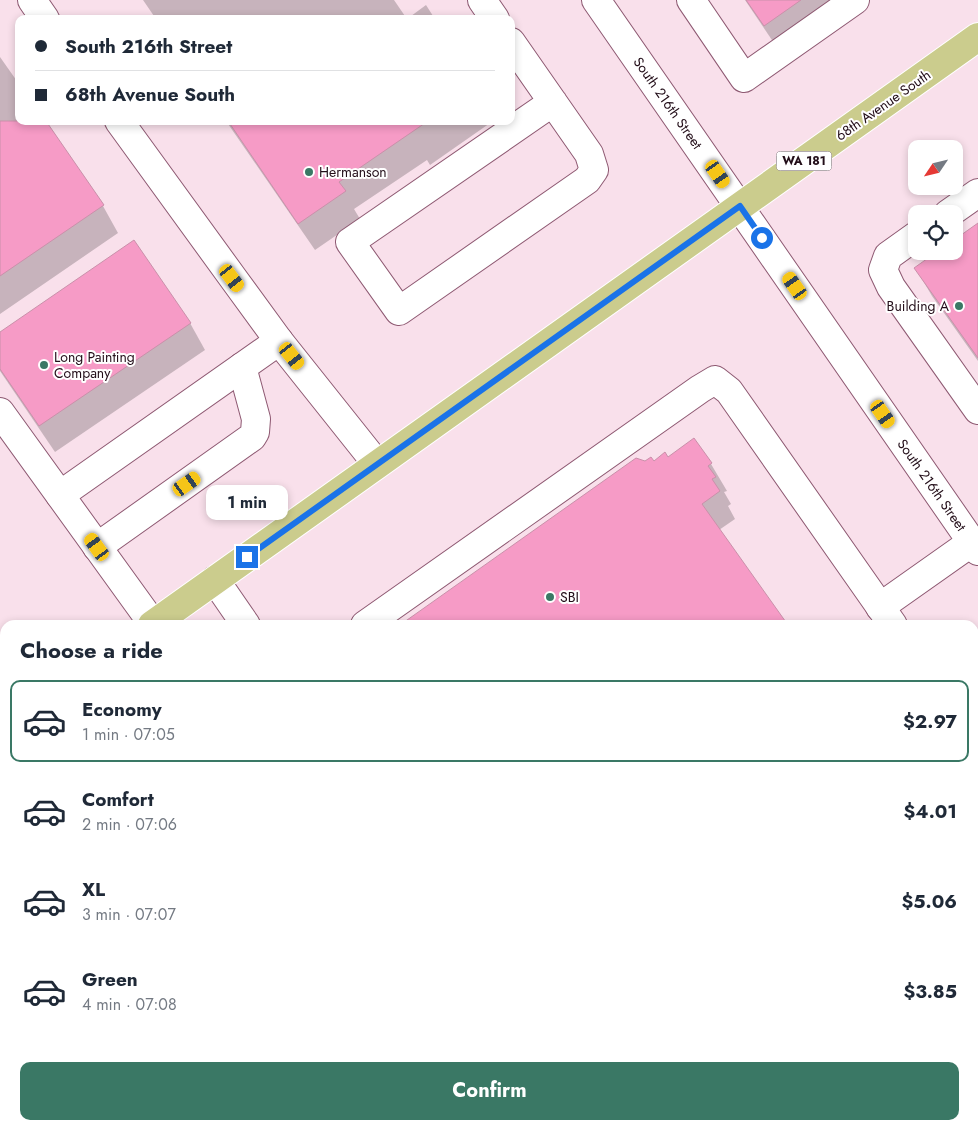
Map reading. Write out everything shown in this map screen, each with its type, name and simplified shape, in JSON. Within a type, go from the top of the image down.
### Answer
[{"type":"main road","name":"68th Avenue South","points":[[159,620],[978,37]]},
{"type":"street","points":[[32,0],[42,15]]},
{"type":"street","points":[[482,0],[492,15]]},
{"type":"street","name":"South 216th Street","points":[[596,0],[975,546]]},
{"type":"street","points":[[691,0],[744,78],[855,0]]},
{"type":"street","points":[[515,48],[553,102],[589,154],[594,170],[588,180],[398,311],[350,242],[553,102]]},
{"type":"street","points":[[122,125],[279,341],[377,464]]},
{"type":"street","points":[[961,205],[978,193]]},
{"type":"street","points":[[908,242],[888,256],[883,270],[891,287],[974,397]]},
{"type":"street","points":[[60,495],[279,341]]},
{"type":"street","points":[[97,547],[252,436],[256,419],[242,367]]},
{"type":"street","points":[[372,620],[692,394],[715,380],[729,391],[887,616],[975,546]]},
{"type":"street","points":[[0,412],[148,620]]},
{"type":"street","points":[[215,580],[243,620]]},
{"type":"building","points":[[746,0],[801,0],[764,26]]},
{"type":"building","points":[[0,121],[15,121],[15,125],[49,125],[104,205],[0,276]]},
{"type":"building","points":[[231,125],[422,125],[339,182],[346,191],[298,224]]},
{"type":"building","name":"Building A","points":[[978,223],[978,358],[914,268],[925,260],[963,260],[963,234]]},
{"type":"building","points":[[134,240],[191,323],[39,426],[0,369],[0,332]]},
{"type":"building","points":[[694,438],[712,463],[708,466],[716,477],[712,479],[720,491],[702,504],[784,620],[407,620],[636,458],[645,461],[651,457],[654,461],[665,452],[668,457]]},
{"type":"place","name":"Hermanson","points":[[309,172]]},
{"type":"place","name":"Building A","points":[[959,306]]},
{"type":"place","name":"Long Painting Company","points":[[44,365]]},
{"type":"place","name":"SBI","points":[[550,597]]},
{"type":"route","points":[[247,557],[740,206],[762,238]]}]
